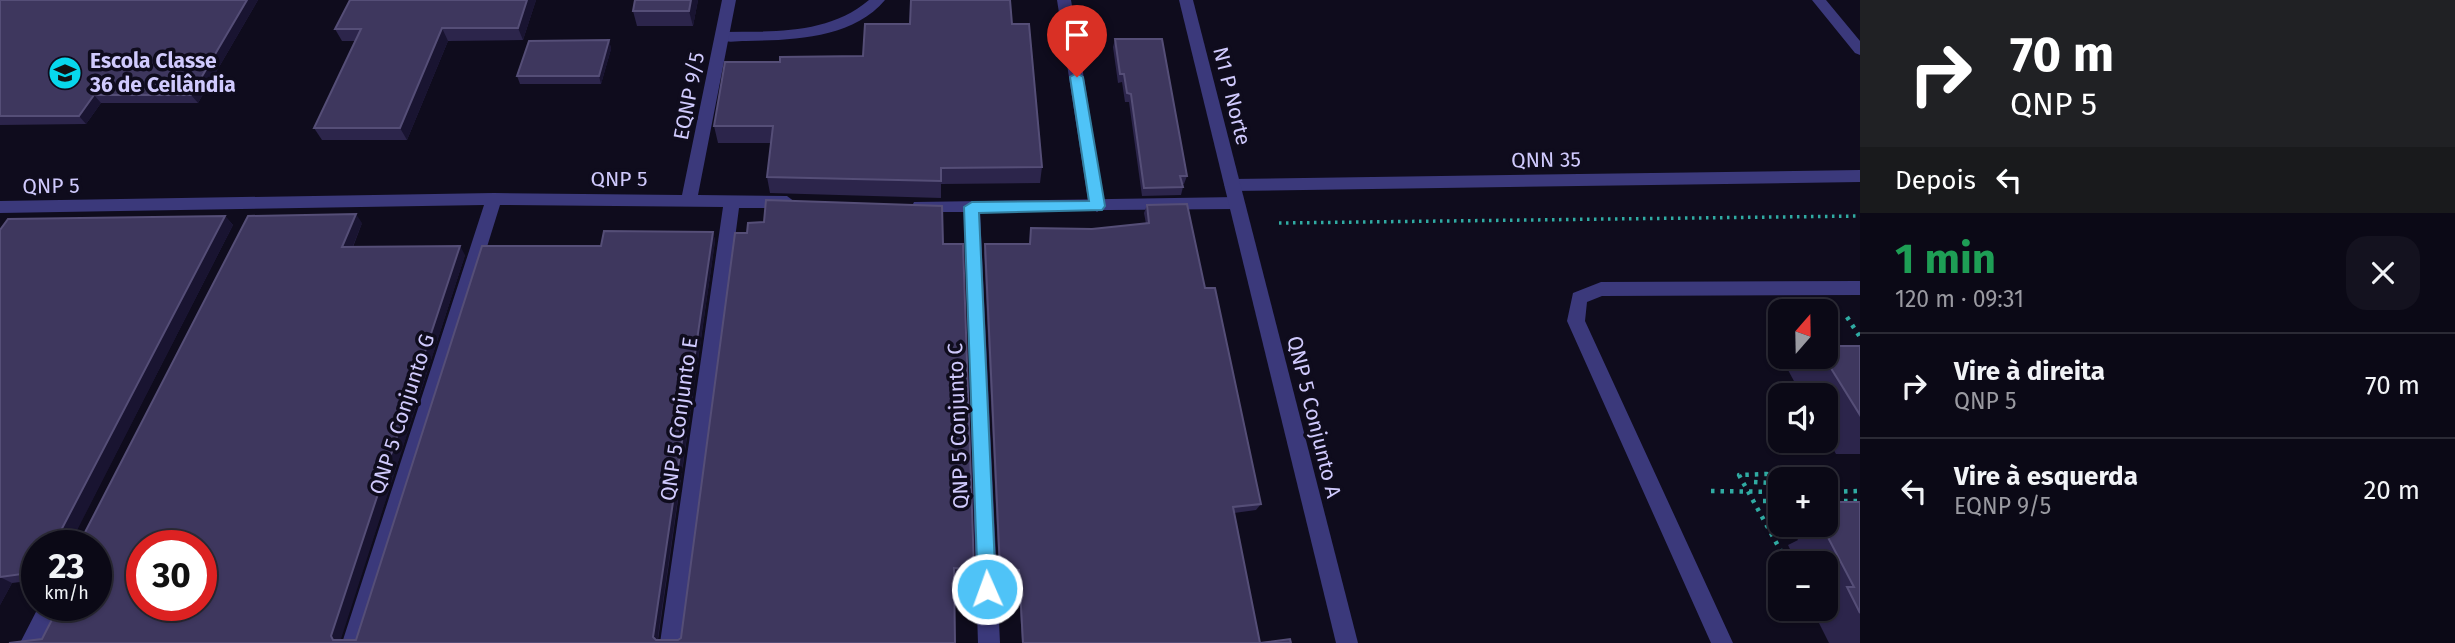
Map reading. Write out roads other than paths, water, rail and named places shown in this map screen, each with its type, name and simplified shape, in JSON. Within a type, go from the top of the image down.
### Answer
[{"type":"street","name":"EQNP 9/5","points":[[689,201],[729,0]]},
{"type":"street","points":[[722,37],[792,34],[827,28],[857,17],[878,0]]},
{"type":"street","points":[[1064,0],[1097,206]]},
{"type":"street","name":"N1 P Norte","points":[[1186,0],[1235,194]]},
{"type":"street","points":[[1819,0],[1860,50]]},
{"type":"street","name":"QNN 35","points":[[1235,194],[1860,176]]},
{"type":"street","points":[[905,205],[1097,206],[1235,194]]},
{"type":"street","name":"QNP 5 Conjunto A","points":[[1235,194],[1347,643]]},
{"type":"street","name":"QNP 5","points":[[7,213],[252,210],[494,200],[799,202]]},
{"type":"street","name":"QNP 5 Conjunto G","points":[[353,643],[494,200]]},
{"type":"street","name":"QNP 5 Conjunto E","points":[[671,643],[732,200]]},
{"type":"street","name":"QNP 5 Conjunto C","points":[[972,207],[989,643]]},
{"type":"street","points":[[1722,643],[1576,321],[1579,298],[1601,289],[1860,288]]},
{"type":"street","points":[[31,643],[42,621]]},
{"type":"place","name":"Escola Classe 36 de Ceilândia","points":[[65,73]]}]
